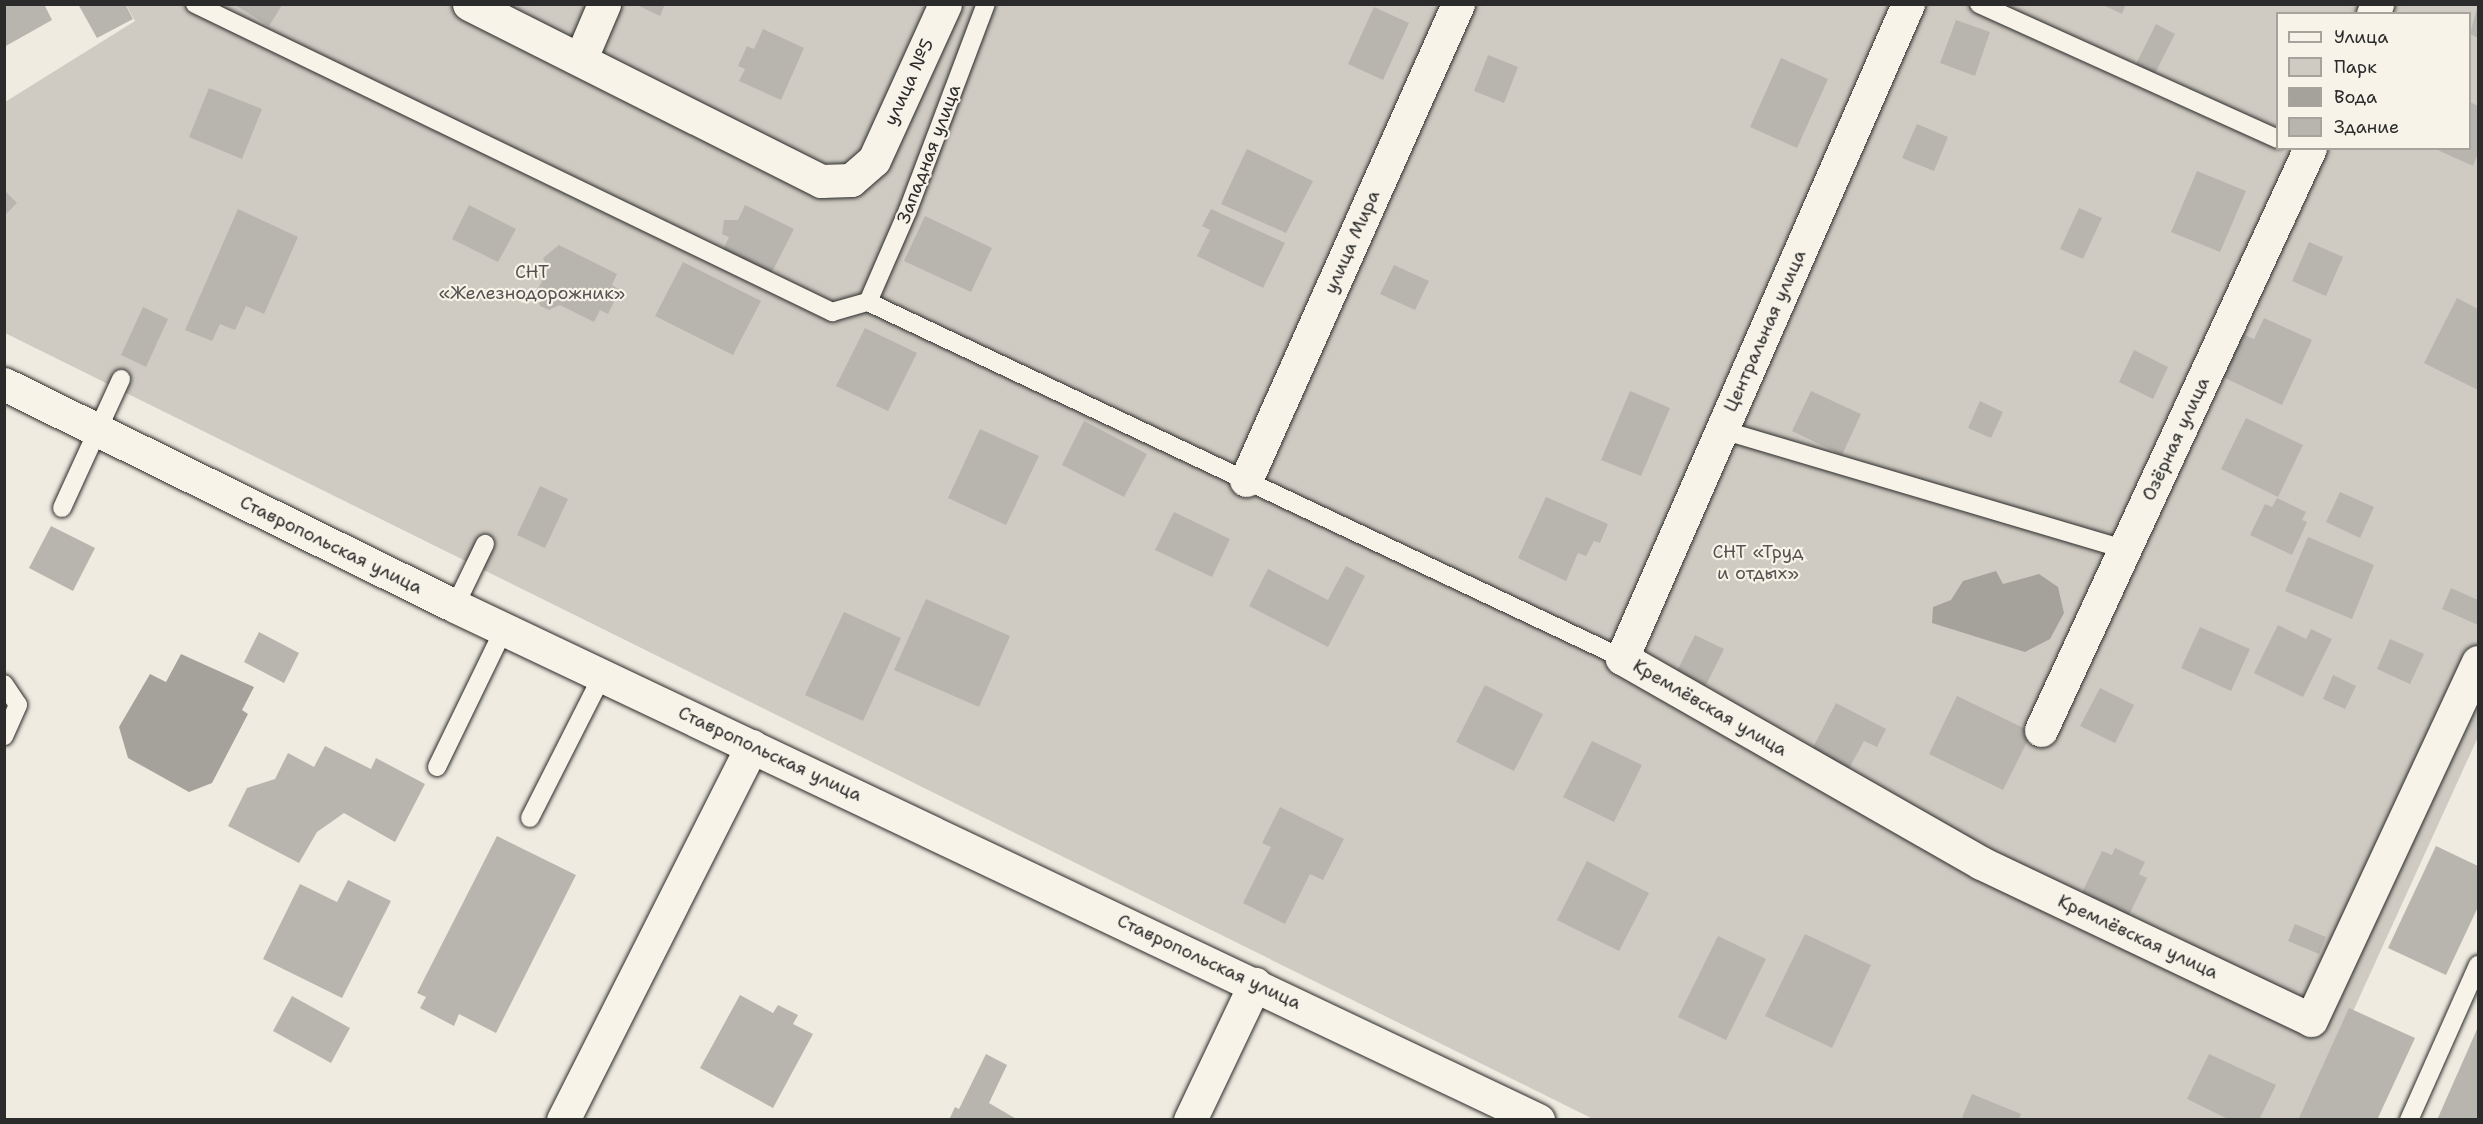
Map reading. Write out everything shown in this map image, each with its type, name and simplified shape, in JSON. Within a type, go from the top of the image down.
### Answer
[{"type":"street","points":[[469,4],[581,58],[604,4]]},
{"type":"street","name":"улица №5","points":[[581,58],[821,181],[851,180],[874,160],[945,4]]},
{"type":"street","name":"улица Мира","points":[[1246,480],[1458,4]]},
{"type":"street","name":"Центральная улица","points":[[1622,658],[1908,4]]},
{"type":"street","name":"Озёрная улица","points":[[2041,730],[2306,150]]},
{"type":"street","name":"Ставропольская улица","points":[[4,384],[455,606],[1538,1119]]},
{"type":"street","name":"Кремлёвская улица","points":[[1622,658],[1981,863],[2312,1020],[2478,662]]},
{"type":"street","points":[[563,1119],[752,746]]},
{"type":"street","points":[[1190,1119],[1255,984]]},
{"type":"lane","points":[[195,4],[832,312],[868,302],[1622,658]]},
{"type":"lane","name":"Западная улица","points":[[868,302],[908,210],[986,4]]},
{"type":"lane","points":[[1979,4],[2276,139]]},
{"type":"lane","points":[[62,508],[100,431],[121,379]]},
{"type":"lane","points":[[1722,430],[2125,549]]},
{"type":"lane","points":[[455,606],[485,544]]},
{"type":"lane","points":[[437,767],[504,629]]},
{"type":"lane","points":[[530,818],[602,676]]},
{"type":"lane","points":[[4,684],[18,705],[4,736]]},
{"type":"lane","points":[[2409,1119],[2478,965]]},
{"type":"green space","name":"СНТ «Труд и отдых»","points":[[126,5],[2478,5],[2478,737],[2304,1119],[1593,1119],[5,333],[5,102],[135,21]]},
{"type":"water","points":[[1996,571],[2003,584],[2039,574],[2058,587],[2064,613],[2050,639],[2025,652],[1932,623],[1933,607],[1951,600],[1963,581]]},
{"type":"water","points":[[181,654],[254,687],[242,710],[248,714],[212,783],[189,792],[128,758],[119,727],[150,674],[166,682]]},
{"type":"building","points":[[4,4],[44,4],[52,20],[4,47]]},
{"type":"building","points":[[78,4],[125,4],[133,19],[97,38]]},
{"type":"building","points":[[635,4],[665,4],[660,16]]},
{"type":"building","points":[[2101,4],[2126,4],[2122,14]]},
{"type":"building","points":[[2478,4],[2478,38],[2471,34]]},
{"type":"building","points":[[235,5],[282,5],[269,26]]},
{"type":"building","points":[[1374,7],[1409,23],[1383,80],[1348,64]]},
{"type":"building","points":[[1956,20],[1990,32],[1975,76],[1940,63]]},
{"type":"building","points":[[2156,24],[2175,34],[2152,79],[2133,70]]},
{"type":"building","points":[[763,29],[804,48],[781,100],[739,81],[745,69],[738,66],[747,46],[754,49]]},
{"type":"building","points":[[1488,55],[1518,67],[1504,103],[1474,91]]},
{"type":"building","points":[[1781,58],[1828,79],[1797,148],[1750,127]]},
{"type":"building","points":[[209,88],[262,109],[242,159],[189,137]]},
{"type":"building","points":[[2471,102],[2478,106],[2478,153],[2473,166],[2437,150],[2471,150]]},
{"type":"building","points":[[1917,124],[1948,137],[1934,171],[1902,158]]},
{"type":"building","points":[[1247,149],[1313,181],[1286,233],[1221,204]]},
{"type":"building","points":[[2197,171],[2246,191],[2220,252],[2171,232]]},
{"type":"building","points":[[4,190],[17,203],[4,216]]},
{"type":"building","points":[[469,205],[516,229],[498,262],[452,239]]},
{"type":"building","points":[[745,205],[794,229],[770,276],[722,252],[729,237],[722,234],[724,220],[738,220]]},
{"type":"building","points":[[2079,208],[2102,218],[2083,259],[2060,249]]},
{"type":"building","points":[[238,209],[298,237],[264,314],[246,306],[235,330],[220,324],[212,341],[185,330]]},
{"type":"building","points":[[1211,209],[1285,243],[1263,288],[1197,256],[1210,230],[1202,226]]},
{"type":"building","points":[[925,216],[992,248],[971,292],[904,261]]},
{"type":"building","points":[[2309,242],[2343,257],[2326,296],[2292,281]]},
{"type":"building","points":[[559,245],[617,274],[612,285],[620,290],[608,314],[600,310],[594,322],[560,305],[549,310],[540,306],[536,293],[548,269],[543,258]]},
{"type":"building","points":[[683,262],[761,301],[733,355],[655,316]]},
{"type":"building","points":[[1394,265],[1429,281],[1415,310],[1380,294]]},
{"type":"building","points":[[2457,298],[2478,309],[2478,390],[2424,363]]},
{"type":"building","points":[[143,307],[168,319],[146,367],[121,355]]},
{"type":"building","points":[[2264,318],[2312,340],[2282,405],[2223,377],[2243,334],[2254,339]]},
{"type":"building","points":[[865,328],[917,353],[888,411],[836,386]]},
{"type":"building","points":[[2134,350],[2168,367],[2153,399],[2119,382]]},
{"type":"building","points":[[1630,391],[1670,408],[1641,476],[1601,460]]},
{"type":"building","points":[[1811,391],[1861,414],[1842,455],[1792,431]]},
{"type":"building","points":[[1980,401],[2003,412],[1991,438],[1968,428]]},
{"type":"building","points":[[2246,418],[2303,445],[2278,497],[2221,469]]},
{"type":"building","points":[[1084,421],[1147,454],[1124,497],[1062,465]]},
{"type":"building","points":[[980,429],[1039,456],[1006,525],[948,498]]},
{"type":"building","points":[[540,486],[568,499],[545,548],[517,535]]},
{"type":"building","points":[[2340,492],[2374,507],[2360,538],[2326,522]]},
{"type":"building","points":[[1546,497],[1608,524],[1600,543],[1594,541],[1586,556],[1578,553],[1566,581],[1518,558]]},
{"type":"building","points":[[2277,498],[2306,512],[2302,520],[2307,522],[2292,555],[2250,535],[2265,504],[2272,507]]},
{"type":"building","points":[[1174,512],[1230,539],[1212,577],[1155,550]]},
{"type":"building","points":[[51,526],[95,548],[73,591],[29,568]]},
{"type":"building","points":[[2308,537],[2374,565],[2352,619],[2285,591]]},
{"type":"building","points":[[1346,566],[1365,576],[1328,647],[1249,606],[1268,569],[1328,600]]},
{"type":"building","points":[[2451,588],[2478,600],[2478,625],[2442,609]]},
{"type":"building","points":[[926,599],[1010,636],[979,707],[894,670]]},
{"type":"building","points":[[844,612],[901,638],[863,721],[805,695]]},
{"type":"building","points":[[2278,625],[2306,639],[2311,629],[2332,639],[2303,697],[2254,673]]},
{"type":"building","points":[[2200,627],[2250,649],[2231,691],[2181,668]]},
{"type":"building","points":[[259,632],[299,653],[284,683],[244,662]]},
{"type":"building","points":[[1695,635],[1724,649],[1705,687],[1676,673]]},
{"type":"building","points":[[2390,639],[2424,654],[2410,684],[2377,669]]},
{"type":"building","points":[[2333,675],[2356,686],[2345,709],[2323,699]]},
{"type":"building","points":[[1485,685],[1543,714],[1514,771],[1456,742]]},
{"type":"building","points":[[2100,688],[2134,705],[2115,743],[2080,726]]},
{"type":"building","points":[[1957,696],[2032,732],[2003,790],[1929,754]]},
{"type":"building","points":[[1836,703],[1886,729],[1877,747],[1864,741],[1846,774],[1809,755]]},
{"type":"building","points":[[1592,741],[1642,765],[1614,822],[1563,797]]},
{"type":"building","points":[[325,746],[371,769],[376,758],[425,784],[395,842],[344,813],[317,832],[299,863],[228,826],[247,788],[275,779],[288,753],[314,767]]},
{"type":"building","points":[[1280,807],[1344,839],[1323,880],[1310,874],[1285,924],[1243,903],[1271,847],[1262,843]]},
{"type":"building","points":[[497,836],[576,875],[496,1033],[459,1014],[454,1026],[420,1008],[426,997],[417,993]]},
{"type":"building","points":[[2436,846],[2478,866],[2478,907],[2446,975],[2388,948]]},
{"type":"building","points":[[2115,848],[2145,862],[2139,874],[2147,878],[2125,923],[2078,901],[2102,851],[2112,855]]},
{"type":"building","points":[[1587,861],[1649,893],[1619,951],[1557,920]]},
{"type":"building","points":[[348,880],[391,901],[342,998],[263,959],[300,884],[337,902]]},
{"type":"building","points":[[2295,924],[2326,937],[2319,954],[2288,941]]},
{"type":"building","points":[[1805,934],[1871,965],[1832,1048],[1765,1016]]},
{"type":"building","points":[[1718,936],[1766,959],[1726,1040],[1678,1017]]},
{"type":"building","points":[[740,995],[773,1013],[778,1005],[798,1015],[793,1024],[813,1034],[773,1108],[700,1068]]},
{"type":"building","points":[[292,996],[350,1028],[331,1063],[273,1031]]},
{"type":"building","points":[[2349,1008],[2415,1038],[2377,1120],[2298,1120]]},
{"type":"building","points":[[2478,1027],[2478,1120],[2437,1120]]},
{"type":"building","points":[[986,1054],[1007,1065],[989,1103],[1018,1120],[949,1120],[955,1107],[959,1109]]},
{"type":"building","points":[[2209,1054],[2276,1085],[2259,1120],[2230,1120],[2187,1099]]},
{"type":"building","points":[[1972,1094],[2021,1114],[2019,1120],[1961,1120]]},
{"type":"park label","name":"СНТ «Железнодорожник»","points":[[532,283]]}]
